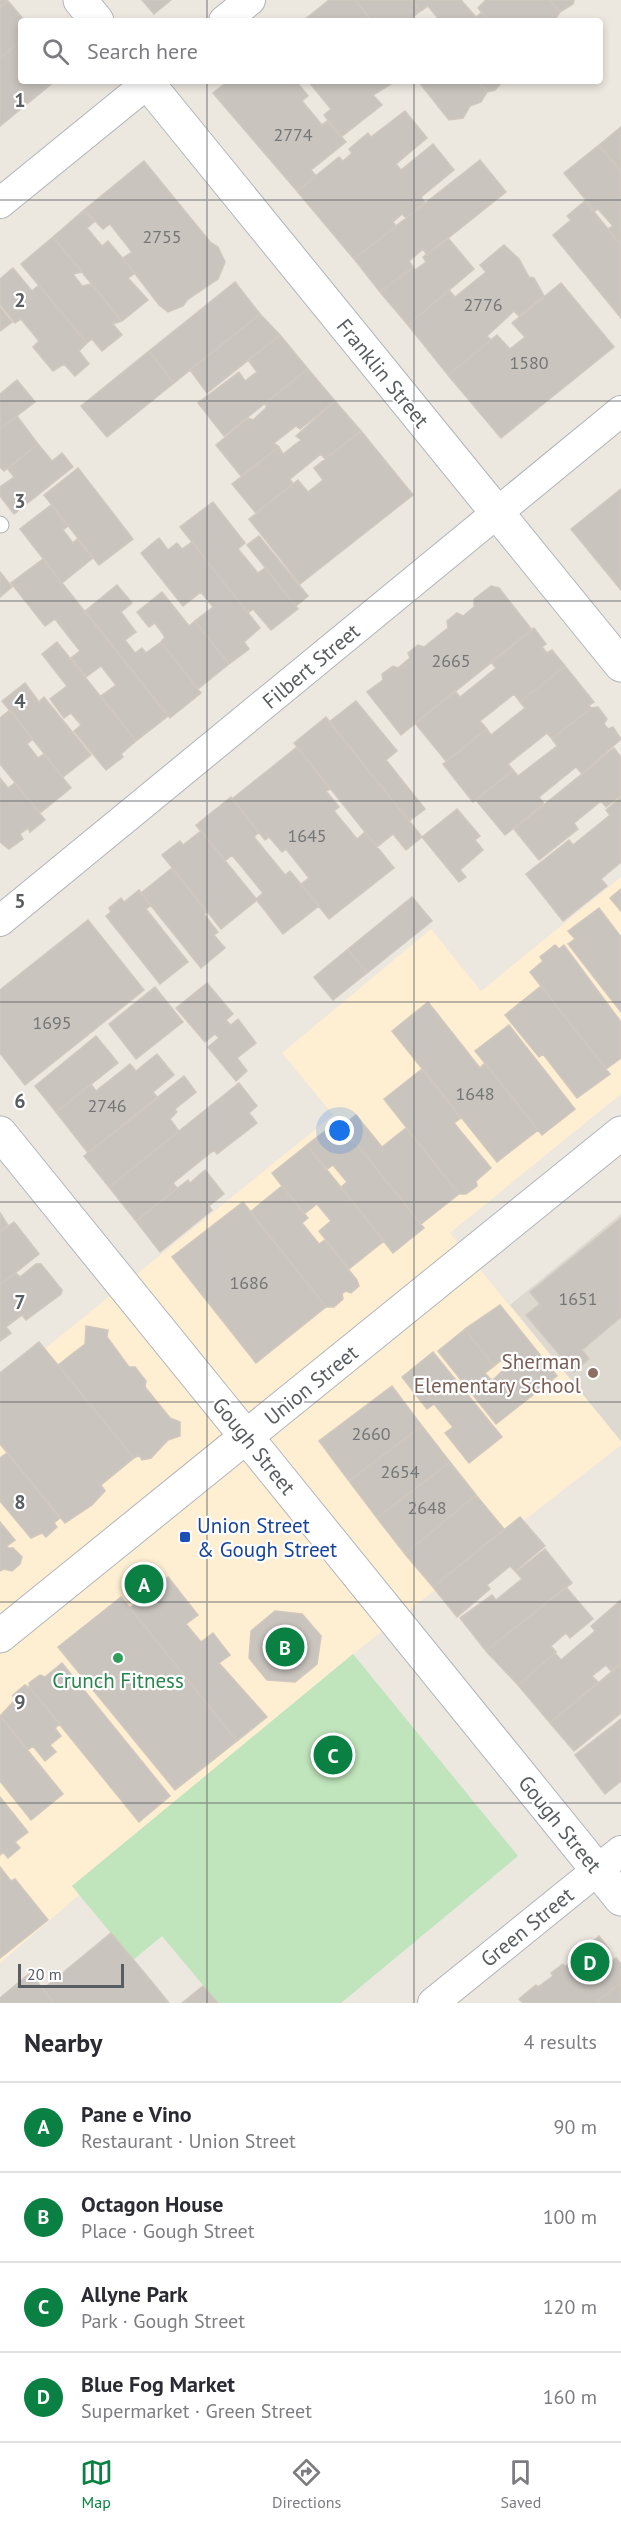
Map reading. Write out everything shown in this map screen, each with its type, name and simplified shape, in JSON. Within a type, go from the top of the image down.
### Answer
[{"type":"street","points":[[80,0],[95,18]]},
{"type":"street","points":[[228,18],[250,0]]},
{"type":"street","points":[[0,203],[146,84]]},
{"type":"street","name":"Franklin Street","points":[[150,84],[621,665]]},
{"type":"street","name":"Filbert Street","points":[[0,921],[621,411]]},
{"type":"street","name":"Gough Street","points":[[0,1133],[246,1438],[609,1861],[621,1899]]},
{"type":"street","name":"Union Street","points":[[0,1636],[621,1133]]},
{"type":"street","name":"Green Street","points":[[434,2003],[609,1861]]},
{"type":"shaded area","points":[[621,877],[621,1094],[450,1233],[621,1441],[621,1445],[353,1654],[72,1886],[79,1895],[0,1963],[0,1385],[333,1115],[282,1053],[431,929],[481,991]]},
{"type":"shaded area","name":"Sherman Elementary School","points":[[621,1214],[621,1441],[510,1305]]},
{"type":"green space","points":[[353,1654],[518,1856],[341,2003],[218,2003],[162,1936],[133,1960],[72,1886]]},
{"type":"building","points":[[0,0],[7,0],[8,1],[0,8]]},
{"type":"building","points":[[142,0],[171,0],[154,14]]},
{"type":"building","points":[[329,0],[355,0],[369,18],[307,18]]},
{"type":"building","points":[[355,0],[411,0],[420,11],[414,18],[370,18]]},
{"type":"building","points":[[412,0],[461,0],[476,17],[482,12],[487,18],[438,18],[428,6],[421,11]]},
{"type":"building","points":[[486,0],[550,0],[560,12],[556,18],[486,18],[478,8]]},
{"type":"building","points":[[550,0],[574,0],[573,4],[560,12]]},
{"type":"building","points":[[8,1],[22,18],[18,18],[18,43],[0,58],[0,8]]},
{"type":"building","points":[[18,43],[18,84],[51,84],[0,126],[0,58]]},
{"type":"building","points":[[224,84],[298,84],[308,96],[302,101],[322,125],[327,121],[346,142],[311,170],[316,176],[297,191],[213,93]]},
{"type":"building","points":[[310,84],[391,84],[373,95],[382,105],[341,137],[324,115],[331,109]]},
{"type":"building","points":[[420,84],[480,84],[487,92],[481,102],[470,106],[463,118],[449,120]]},
{"type":"building","points":[[480,84],[500,84],[495,90],[487,92]]},
{"type":"building","points":[[405,111],[427,138],[396,164],[401,170],[433,144],[454,170],[421,197],[425,203],[406,218],[402,214],[393,222],[396,226],[354,259],[297,191],[339,157],[343,161],[352,153],[349,149],[368,133],[371,137]]},
{"type":"building","points":[[621,127],[621,172],[599,145]]},
{"type":"building","points":[[599,145],[621,172],[621,245],[608,229],[613,226],[598,209],[595,211],[564,173]]},
{"type":"building","points":[[480,160],[506,192],[427,255],[423,249],[409,261],[413,267],[380,292],[354,259]]},
{"type":"building","points":[[144,161],[211,243],[218,247],[225,262],[218,279],[187,300],[183,306],[168,312],[159,305],[123,258],[132,252],[110,224],[103,229],[84,210]]},
{"type":"building","points":[[585,201],[621,245],[621,318],[553,235],[571,220],[567,216]]},
{"type":"building","points":[[84,210],[94,222],[87,228],[102,246],[108,241],[135,273],[128,278],[148,300],[122,321],[53,237]]},
{"type":"building","points":[[53,237],[82,272],[73,274],[82,286],[91,284],[122,321],[113,324],[122,335],[102,351],[92,339],[87,343],[21,264]]},
{"type":"building","points":[[448,238],[474,269],[408,325],[380,292],[413,267],[415,270],[426,262],[423,257]]},
{"type":"building","points":[[504,245],[519,259],[529,277],[534,278],[544,296],[519,316],[514,311],[487,336],[491,340],[448,375],[408,325],[449,290],[455,297],[486,272],[480,265]]},
{"type":"building","points":[[13,268],[32,291],[39,285],[87,343],[79,351],[89,364],[75,376],[64,364],[53,371],[33,347],[39,341],[21,319],[15,323],[0,304],[0,279]]},
{"type":"building","points":[[235,282],[260,314],[174,383],[149,351]]},
{"type":"building","points":[[561,283],[614,347],[501,438],[448,375],[497,335],[510,349],[525,337],[512,323]]},
{"type":"building","points":[[0,307],[12,322],[0,331]]},
{"type":"building","points":[[260,314],[280,335],[207,393],[190,370]]},
{"type":"building","points":[[280,335],[308,369],[224,436],[198,403],[239,372],[245,381],[257,372],[248,360]]},
{"type":"building","points":[[149,351],[174,383],[107,437],[81,406]]},
{"type":"building","points":[[308,369],[335,401],[300,429],[296,426],[274,443],[279,447],[241,476],[216,445],[248,418],[253,420],[266,408],[266,403]]},
{"type":"building","points":[[17,380],[35,402],[0,429],[0,394]]},
{"type":"building","points":[[335,401],[361,431],[325,459],[321,454],[290,479],[293,484],[256,513],[232,484],[279,447],[283,454],[301,440],[296,436]]},
{"type":"building","points":[[17,416],[38,444],[4,471],[0,467],[0,429]]},
{"type":"building","points":[[361,431],[413,495],[300,584],[249,519],[298,480],[308,492],[323,480],[314,468]]},
{"type":"building","points":[[38,444],[52,461],[62,453],[73,467],[14,514],[0,496],[0,487],[14,477],[8,469]]},
{"type":"building","points":[[78,468],[133,539],[99,565],[44,495]]},
{"type":"building","points":[[621,489],[621,590],[571,529]]},
{"type":"building","points":[[213,502],[245,543],[238,549],[258,573],[265,568],[298,609],[271,630],[253,609],[248,613],[180,527]]},
{"type":"building","points":[[51,505],[68,526],[63,530],[73,543],[77,539],[93,558],[62,583],[20,529]]},
{"type":"building","points":[[259,536],[308,596],[296,606],[247,545]]},
{"type":"building","points":[[159,538],[168,550],[177,543],[182,549],[192,542],[260,628],[244,642],[249,649],[229,664],[195,621],[213,607],[201,592],[183,606],[141,553]]},
{"type":"building","points":[[43,559],[168,716],[136,741],[101,696],[116,685],[101,666],[86,677],[71,658],[80,651],[55,619],[45,626],[11,583]]},
{"type":"building","points":[[0,572],[12,587],[0,597]]},
{"type":"building","points":[[117,585],[132,603],[121,612],[136,632],[125,640],[135,653],[142,648],[146,653],[161,642],[201,693],[170,718],[85,611]]},
{"type":"building","points":[[491,586],[499,588],[532,630],[401,735],[367,692],[383,680],[382,674],[393,666],[398,668],[410,658],[408,653],[418,645],[424,647],[448,628],[447,621],[457,613],[463,616],[474,607],[474,599]]},
{"type":"building","points":[[162,592],[189,626],[195,621],[229,664],[198,689],[161,642],[165,637],[155,623],[149,627],[137,612]]},
{"type":"building","points":[[534,628],[546,644],[542,647],[547,653],[552,650],[565,666],[520,702],[514,694],[480,721],[487,729],[446,761],[415,723],[455,691],[460,697],[496,668],[491,662]]},
{"type":"building","points":[[57,642],[136,741],[121,754],[123,757],[106,770],[74,731],[81,725],[71,713],[64,718],[50,699],[67,686],[42,654]]},
{"type":"building","points":[[565,666],[594,702],[589,705],[591,708],[552,739],[547,733],[508,764],[513,770],[473,802],[443,764],[487,729],[491,735],[525,708],[520,702]]},
{"type":"building","points":[[25,683],[39,702],[44,697],[91,755],[63,777],[2,701]]},
{"type":"building","points":[[356,701],[397,751],[386,760],[425,809],[409,821],[329,722]]},
{"type":"building","points":[[598,707],[607,719],[604,724],[608,729],[613,727],[621,739],[582,774],[576,767],[539,797],[544,804],[505,835],[476,800],[513,770],[518,776],[557,746],[552,739],[591,708]]},
{"type":"building","points":[[10,710],[33,739],[27,744],[38,758],[44,754],[71,788],[40,813],[0,764],[0,718]]},
{"type":"building","points":[[326,717],[422,837],[406,850],[393,834],[377,847],[294,743]]},
{"type":"building","points":[[297,747],[330,789],[326,791],[339,807],[334,811],[357,839],[365,832],[394,868],[329,919],[301,884],[309,878],[286,849],[282,852],[269,837],[265,840],[232,799]]},
{"type":"building","points":[[614,748],[621,757],[621,795],[606,807],[601,801],[574,823],[578,829],[539,860],[514,829]]},
{"type":"building","points":[[0,778],[8,788],[15,783],[45,820],[30,832],[28,828],[20,834],[23,839],[9,849],[0,842]]},
{"type":"building","points":[[231,797],[259,832],[254,837],[285,875],[290,871],[319,906],[283,934],[256,899],[263,893],[232,855],[225,861],[196,825]]},
{"type":"building","points":[[621,797],[621,862],[601,879],[607,886],[563,921],[526,874],[569,840],[573,845],[610,815],[606,810]]},
{"type":"building","points":[[457,809],[480,836],[475,840],[483,850],[460,870],[466,877],[459,882],[422,837]]},
{"type":"building","points":[[201,831],[257,900],[221,929],[162,855],[180,841],[183,845]]},
{"type":"building","points":[[172,868],[207,912],[204,914],[218,932],[214,935],[225,948],[201,968],[141,893]]},
{"type":"building","points":[[621,889],[621,911],[610,898]]},
{"type":"building","points":[[139,890],[151,905],[146,909],[188,962],[160,984],[106,916],[111,912],[109,908],[121,898],[124,902]]},
{"type":"building","points":[[412,897],[432,921],[367,973],[348,949]]},
{"type":"building","points":[[599,908],[621,937],[621,1012],[568,944],[575,939],[568,931]]},
{"type":"building","points":[[88,920],[144,990],[25,1085],[0,1053],[0,990]]},
{"type":"building","points":[[555,945],[559,949],[564,945],[621,1022],[621,1058],[606,1069],[530,972],[543,961],[540,957]]},
{"type":"building","points":[[348,949],[367,973],[333,1000],[314,977]]},
{"type":"building","points":[[207,983],[233,1014],[226,1020],[231,1025],[238,1019],[256,1043],[237,1058],[247,1071],[236,1081],[208,1047],[219,1038],[215,1034],[205,1042],[176,1008]]},
{"type":"building","points":[[541,986],[610,1074],[577,1098],[543,1054],[539,1057],[505,1015]]},
{"type":"building","points":[[155,987],[183,1022],[136,1059],[109,1024]]},
{"type":"building","points":[[428,1002],[480,1068],[485,1063],[538,1130],[497,1162],[392,1031]]},
{"type":"building","points":[[509,1025],[575,1109],[542,1135],[475,1051]]},
{"type":"building","points":[[96,1036],[118,1063],[56,1112],[35,1086]]},
{"type":"building","points":[[157,1054],[174,1075],[153,1092],[158,1098],[88,1153],[56,1112],[91,1084],[96,1091],[130,1064],[136,1071]]},
{"type":"building","points":[[422,1069],[461,1118],[454,1123],[491,1168],[476,1181],[477,1186],[466,1194],[459,1194],[384,1099]]},
{"type":"building","points":[[184,1076],[196,1092],[175,1109],[177,1112],[170,1119],[179,1131],[109,1187],[84,1156]]},
{"type":"building","points":[[239,1083],[257,1106],[249,1113],[257,1123],[217,1154],[214,1150],[173,1183],[177,1188],[136,1221],[109,1187]]},
{"type":"building","points":[[356,1115],[382,1147],[406,1128],[459,1194],[421,1224],[342,1126]]},
{"type":"building","points":[[338,1121],[424,1228],[393,1253],[341,1187],[347,1182],[333,1165],[326,1170],[307,1145]]},
{"type":"building","points":[[307,1145],[384,1241],[349,1269],[319,1231],[331,1221],[317,1204],[304,1214],[272,1173]]},
{"type":"building","points":[[205,1170],[224,1194],[209,1206],[212,1210],[160,1252],[136,1221],[188,1180],[190,1183]]},
{"type":"building","points":[[282,1186],[308,1218],[302,1223],[319,1244],[325,1240],[357,1280],[359,1286],[351,1293],[346,1291],[342,1294],[343,1299],[334,1307],[326,1307],[250,1212]]},
{"type":"building","points":[[243,1202],[326,1307],[256,1363],[172,1257]]},
{"type":"building","points":[[0,1213],[8,1225],[0,1232]]},
{"type":"building","name":"Sherman Elementary School","points":[[621,1218],[621,1317],[582,1350],[589,1359],[574,1372],[526,1315],[540,1304],[530,1292]]},
{"type":"building","points":[[14,1222],[39,1254],[0,1285],[0,1232]]},
{"type":"building","points":[[36,1264],[41,1264],[62,1290],[61,1294],[26,1320],[22,1315],[6,1327],[11,1333],[0,1341],[0,1285],[16,1273],[20,1277]]},
{"type":"building","points":[[500,1305],[557,1376],[524,1402],[500,1373],[510,1364],[504,1358],[494,1366],[465,1329]]},
{"type":"building","points":[[86,1326],[108,1330],[107,1337],[129,1367],[135,1367],[146,1381],[145,1387],[170,1418],[180,1422],[180,1436],[168,1440],[151,1458],[142,1460],[139,1455],[134,1458],[58,1365],[85,1344]]},
{"type":"building","points":[[465,1329],[494,1366],[485,1373],[492,1381],[500,1373],[524,1402],[496,1424],[438,1351]]},
{"type":"building","points":[[39,1342],[134,1458],[101,1485],[105,1491],[92,1505],[65,1523],[0,1444],[0,1373]]},
{"type":"building","points":[[433,1352],[502,1437],[469,1463],[445,1433],[453,1427],[434,1404],[427,1409],[402,1377]]},
{"type":"building","points":[[392,1386],[422,1426],[349,1481],[319,1441]]},
{"type":"building","points":[[422,1426],[450,1462],[377,1518],[349,1481]]},
{"type":"building","points":[[7,1453],[60,1518],[54,1523],[57,1527],[46,1537],[42,1533],[31,1538],[0,1501],[0,1458]]},
{"type":"building","points":[[450,1462],[476,1495],[405,1554],[377,1518]]},
{"type":"building","points":[[476,1495],[504,1529],[433,1587],[405,1554]]},
{"type":"building","points":[[520,1517],[545,1546],[515,1571],[510,1566],[487,1585],[490,1589],[457,1617],[433,1587]]},
{"type":"building","points":[[0,1522],[15,1540],[7,1546],[8,1548],[13,1548],[22,1557],[20,1564],[12,1571],[4,1569],[0,1571]]},
{"type":"building","points":[[545,1549],[572,1583],[486,1651],[460,1618],[492,1595],[496,1600],[522,1579],[516,1572]]},
{"type":"building","points":[[168,1577],[198,1615],[186,1624],[201,1642],[213,1633],[230,1655],[219,1663],[267,1717],[237,1741],[130,1608],[134,1605],[132,1601],[159,1579],[163,1581]]},
{"type":"building","points":[[566,1587],[593,1619],[570,1638],[566,1633],[551,1646],[556,1652],[518,1685],[486,1651]]},
{"type":"building","points":[[121,1597],[237,1741],[175,1790],[58,1647]]},
{"type":"building","points":[[621,1600],[621,1663],[611,1671],[606,1665],[592,1676],[598,1682],[550,1723],[518,1685],[555,1653],[561,1660],[595,1631],[591,1626]]},
{"type":"building","points":[[275,1611],[302,1614],[321,1636],[317,1664],[295,1682],[267,1680],[249,1658],[251,1631]]},
{"type":"building","points":[[62,1663],[170,1796],[139,1822],[30,1688],[29,1683],[40,1675],[45,1677]]},
{"type":"building","points":[[621,1664],[621,1713],[574,1751],[550,1723]]},
{"type":"building","points":[[25,1685],[60,1724],[55,1728],[61,1736],[50,1745],[56,1752],[45,1761],[33,1746],[28,1750],[0,1716],[14,1701],[13,1695]]},
{"type":"building","points":[[0,1716],[63,1794],[31,1820],[0,1781]]},
{"type":"building","points":[[621,1719],[621,1781],[605,1794],[575,1755]]},
{"type":"building","points":[[0,1797],[28,1832],[15,1842],[20,1848],[8,1858],[3,1852],[0,1855]]},
{"type":"building","points":[[0,1867],[11,1881],[15,1879],[48,1920],[0,1958]]},
{"type":"building","points":[[111,1933],[169,2003],[54,2003],[43,1989]]},
{"type":"building","points":[[599,1936],[609,1949],[605,1953],[612,1961],[616,1958],[621,1964],[621,1983],[595,2003],[523,2003],[519,1999],[536,1985],[538,1987],[553,1976],[551,1973],[563,1964],[565,1967]]},
{"type":"building","points":[[30,1973],[54,2003],[0,2003],[0,1998]]},
{"type":"building","points":[[621,1983],[621,2003],[595,2003]]},
{"type":"building","points":[[203,1986],[218,2003],[182,2003]]},
{"type":"place","name":"Sherman Elementary School","points":[[593,1373]]},
{"type":"place","name":"Union Street & Gough Street","points":[[185,1537]]},
{"type":"place","name":"Pane e Vino","points":[[144,1584]]},
{"type":"place","name":"Octagon House","points":[[285,1647]]},
{"type":"place","name":"Crunch Fitness","points":[[118,1658]]},
{"type":"place","name":"Allyne Park","points":[[333,1755]]},
{"type":"place","name":"Blue Fog Market","points":[[590,1962]]}]
